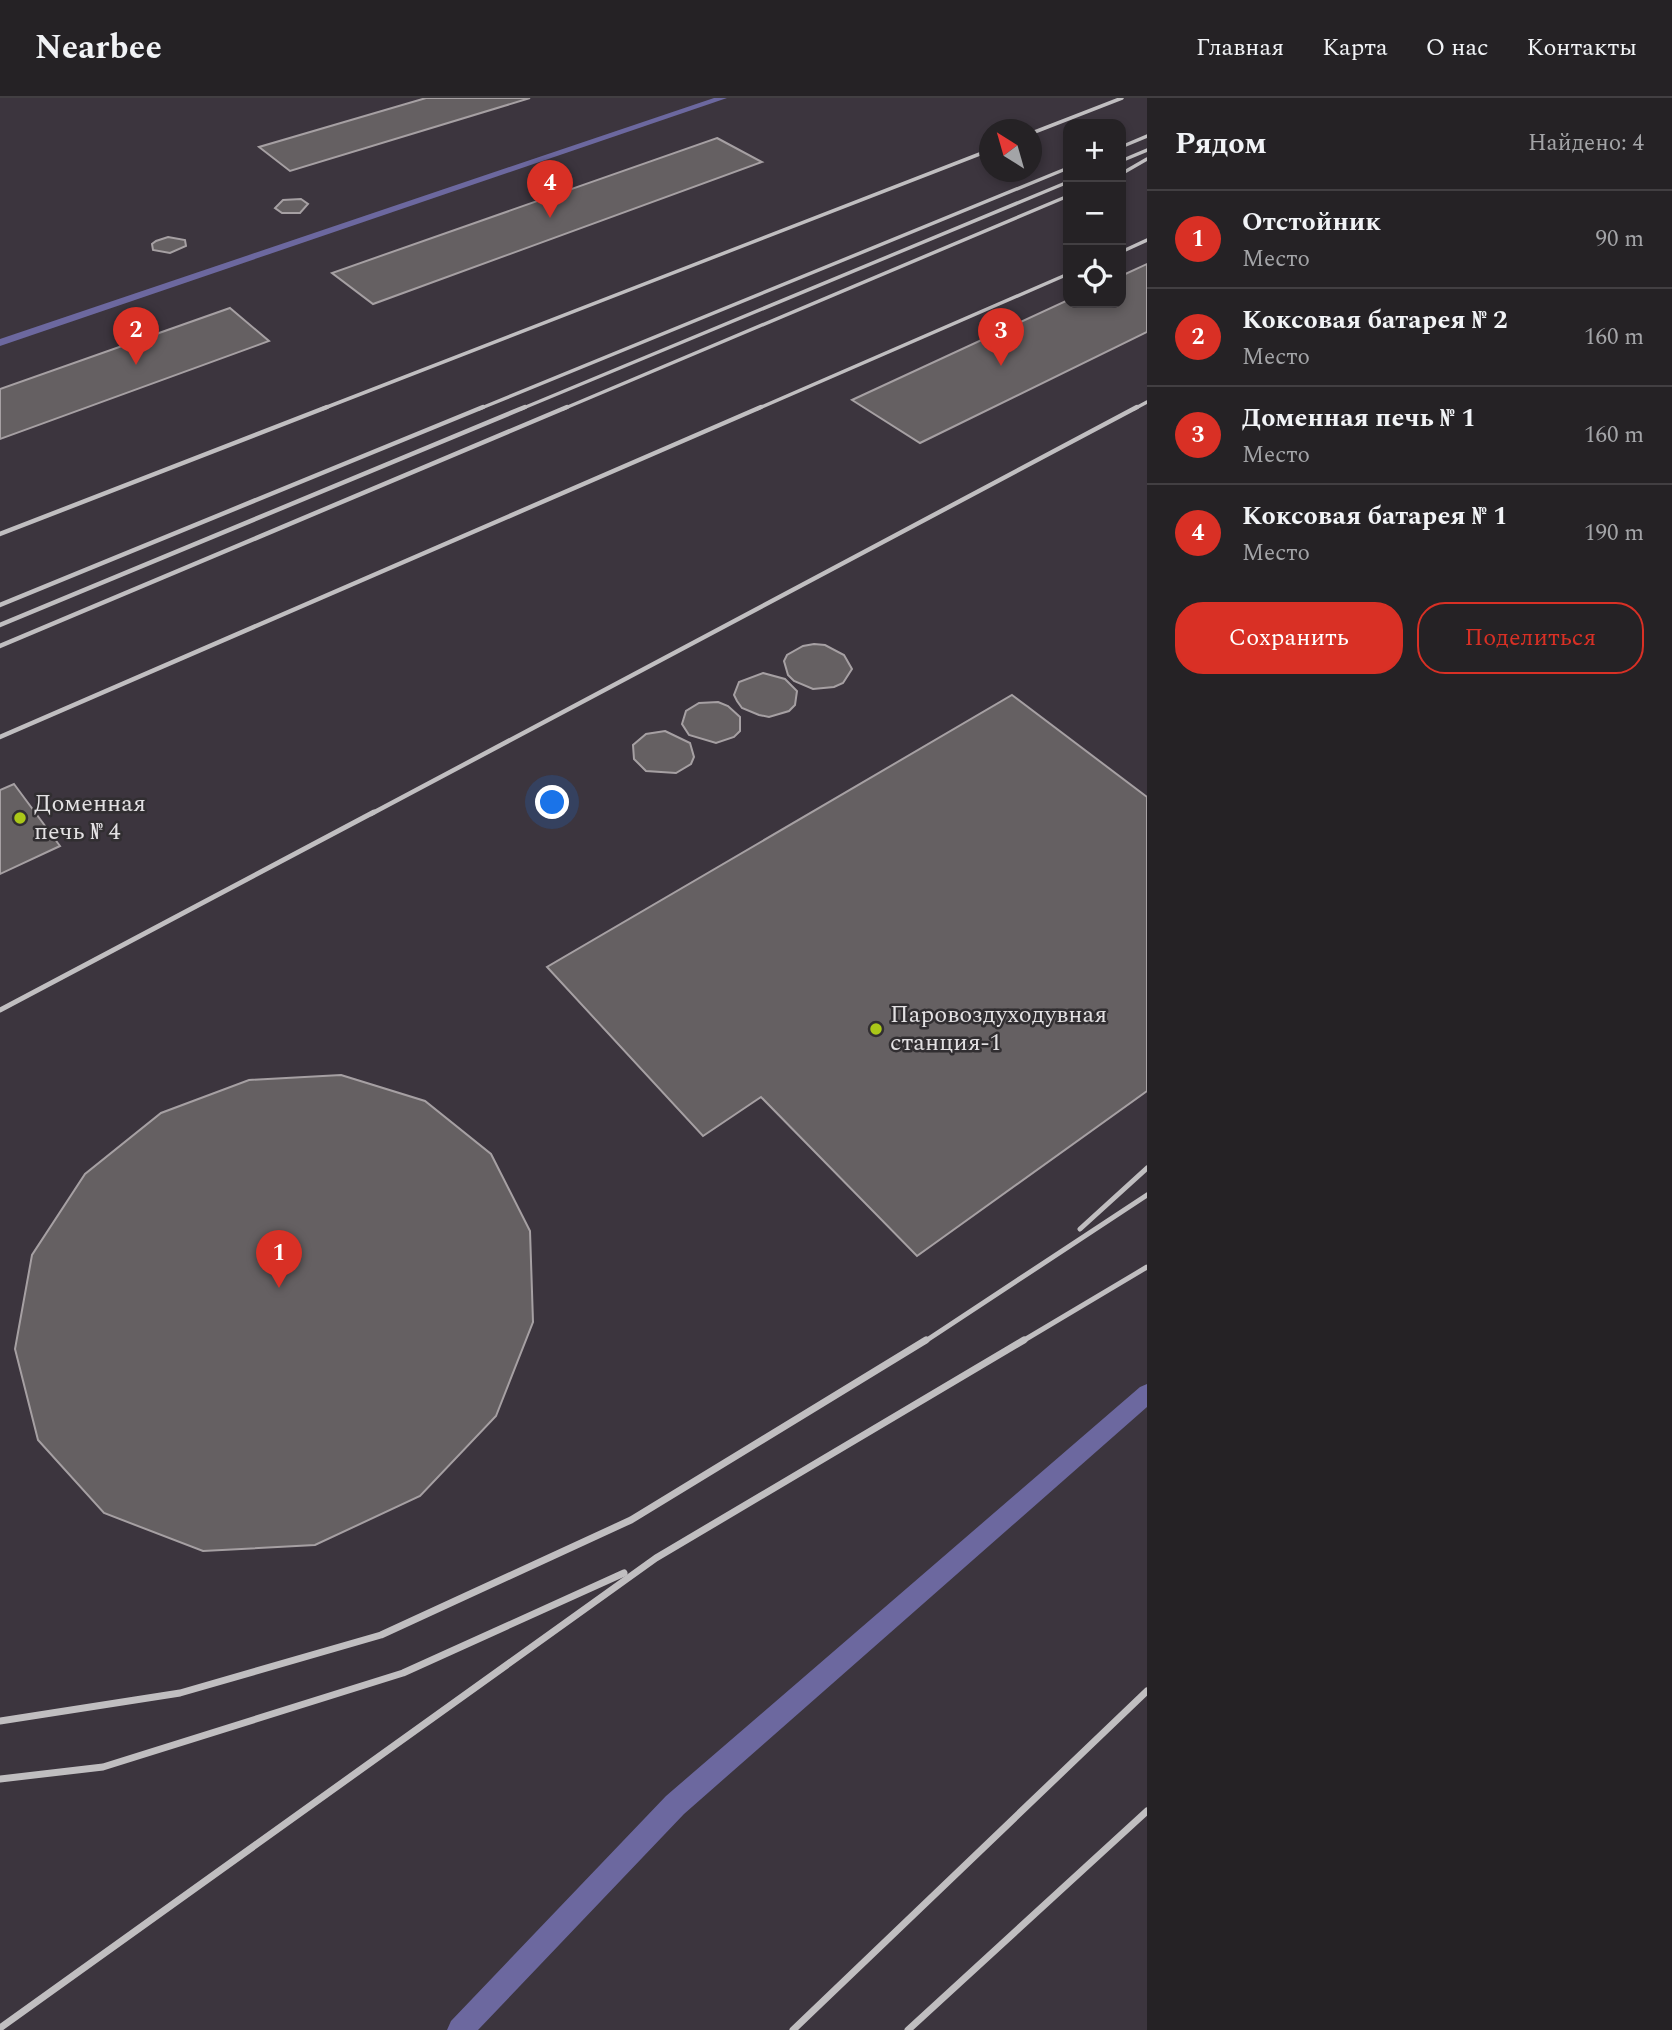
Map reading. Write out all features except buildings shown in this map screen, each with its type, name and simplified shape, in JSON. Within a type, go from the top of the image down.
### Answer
[{"type":"lane","points":[[0,343],[723,98]]},
{"type":"lane","points":[[460,2030],[676,1805],[1147,1394]]},
{"type":"shaded area","points":[[0,98],[1147,98],[1147,2030],[0,2030]]},
{"type":"railway","points":[[1042,129],[1122,98]]},
{"type":"railway","points":[[1126,145],[1147,136]]},
{"type":"railway","points":[[1126,159],[1147,150]]},
{"type":"railway","points":[[322,409],[979,154]]},
{"type":"railway","points":[[1126,171],[1147,159]]},
{"type":"railway","points":[[479,409],[1063,170]]},
{"type":"railway","points":[[521,409],[1063,184]]},
{"type":"railway","points":[[563,409],[1063,198]]},
{"type":"railway","points":[[1126,250],[1147,240]]},
{"type":"railway","points":[[757,409],[1063,276]]},
{"type":"railway","points":[[1134,409],[1147,402]]},
{"type":"railway","points":[[0,534],[327,407]]},
{"type":"railway","points":[[0,605],[483,407]]},
{"type":"railway","points":[[0,625],[525,407]]},
{"type":"railway","points":[[0,646],[567,407]]},
{"type":"railway","points":[[0,737],[761,407]]},
{"type":"railway","points":[[371,814],[1137,407]]},
{"type":"railway","points":[[0,1010],[374,812]]},
{"type":"railway","points":[[1080,1229],[1147,1168]]},
{"type":"railway","points":[[924,1342],[1147,1195]]},
{"type":"railway","points":[[1021,1342],[1147,1267]]},
{"type":"railway","points":[[0,1721],[180,1693],[381,1635],[631,1520],[926,1340]]},
{"type":"railway","points":[[0,2028],[656,1558],[1024,1340]]},
{"type":"railway","points":[[0,1779],[103,1767],[403,1673],[624,1573]]},
{"type":"railway","points":[[793,2030],[1147,1691]]},
{"type":"railway","points":[[908,2030],[1147,1811]]},
{"type":"place","name":"Коксовая батарея № 1","points":[[550,218]]},
{"type":"place","name":"Коксовая батарея № 2","points":[[136,365]]},
{"type":"place","name":"Доменная печь № 1","points":[[1001,366]]},
{"type":"place","name":"Доменная печь № 4","points":[[20,818]]},
{"type":"place","name":"Паровоздуходувная станция-1","points":[[876,1029]]},
{"type":"place","name":"Отстойник","points":[[279,1288]]}]
